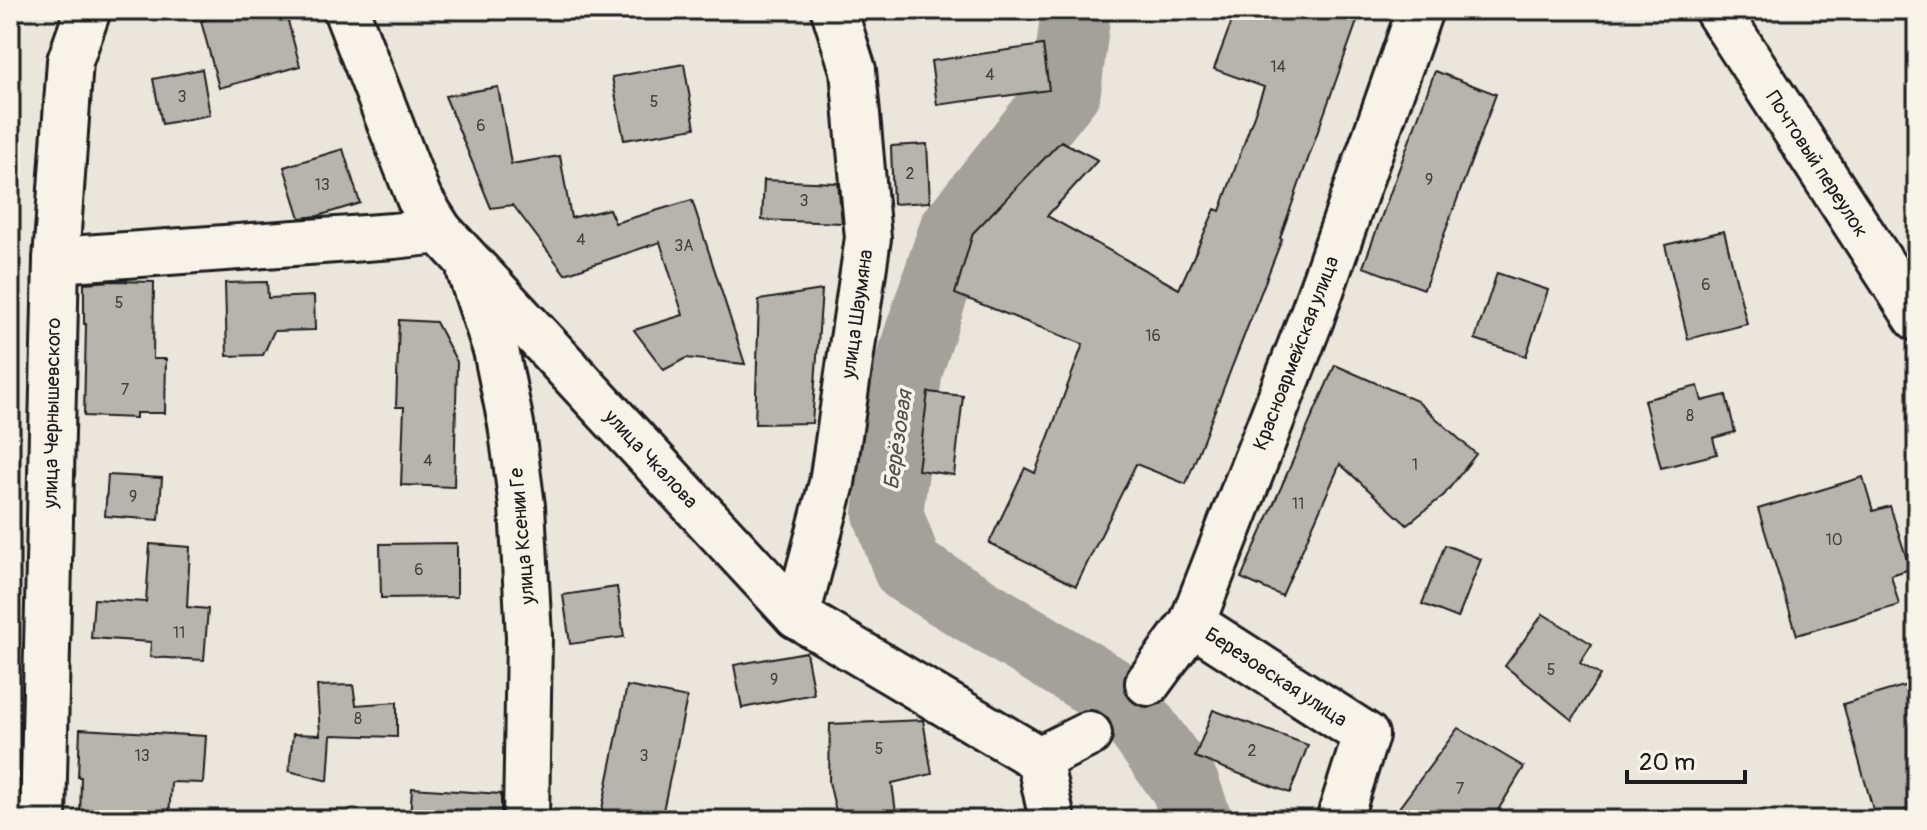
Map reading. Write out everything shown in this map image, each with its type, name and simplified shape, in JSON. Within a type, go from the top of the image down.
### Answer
[{"type":"street","name":"улица Чернышевского","points":[[43,820],[56,260],[70,61],[88,10]]},
{"type":"street","name":"улица Чкалова","points":[[346,10],[419,198],[453,244],[797,616],[1039,759]]},
{"type":"street","name":"улица Шаумяна","points":[[797,616],[832,483],[868,238],[853,70],[834,10]]},
{"type":"street","name":"Красноармейская улица","points":[[1148,683],[1192,623],[1311,319],[1420,10]]},
{"type":"street","name":"Почтовый переулок","points":[[1717,10],[1917,318]]},
{"type":"street","points":[[56,260],[378,237],[453,244]]},
{"type":"street","name":"улица Ксении Ге","points":[[453,244],[496,350],[511,424],[522,506],[529,637],[526,820]]},
{"type":"street","name":"Березовская улица","points":[[1192,623],[1366,735],[1339,820]]},
{"type":"street","points":[[1052,820],[1039,759],[1089,734]]},
{"type":"building","points":[[241,10],[285,10],[300,66],[219,88],[201,21]]},
{"type":"building","points":[[1236,10],[1361,10],[1282,239],[1186,484],[1136,464],[1076,586],[989,543],[1025,468],[1035,473],[1083,344],[955,294],[973,233],[1061,141],[1098,160],[1047,216],[1179,289],[1215,209],[1220,211],[1264,87],[1214,69]]},
{"type":"building","points":[[1043,45],[1049,90],[937,105],[931,61]]},
{"type":"building","points":[[684,64],[695,128],[624,140],[612,77]]},
{"type":"building","points":[[202,69],[210,115],[162,124],[153,79]]},
{"type":"building","points":[[1435,71],[1496,94],[1424,289],[1363,267]]},
{"type":"building","points":[[498,87],[511,164],[560,156],[571,218],[609,209],[615,223],[692,200],[745,364],[686,358],[664,370],[634,330],[683,315],[660,242],[565,274],[513,205],[491,208],[445,96]]},
{"type":"building","points":[[927,144],[930,202],[893,204],[891,146]]},
{"type":"building","points":[[343,149],[360,203],[318,216],[300,218],[284,167]]},
{"type":"building","points":[[764,180],[838,183],[842,223],[762,220]]},
{"type":"building","points":[[1724,231],[1747,324],[1688,339],[1665,245]]},
{"type":"building","points":[[1497,273],[1548,290],[1526,356],[1475,339]]},
{"type":"building","points":[[154,282],[153,359],[166,359],[165,413],[136,413],[136,418],[84,416],[84,283]]},
{"type":"building","points":[[267,282],[268,298],[314,296],[315,330],[274,331],[263,355],[227,356],[225,283]]},
{"type":"building","points":[[822,290],[812,423],[755,424],[759,300]]},
{"type":"building","points":[[399,320],[436,322],[457,362],[454,487],[401,485],[404,407],[396,407]]},
{"type":"building","points":[[1335,365],[1417,401],[1476,454],[1444,495],[1407,525],[1340,464],[1282,596],[1241,578]]},
{"type":"building","points":[[1698,386],[1702,401],[1726,395],[1735,432],[1713,438],[1717,454],[1661,468],[1644,400]]},
{"type":"building","points":[[928,392],[963,396],[954,475],[918,470]]},
{"type":"building","points":[[108,475],[162,478],[159,520],[105,516]]},
{"type":"building","points":[[1863,477],[1873,511],[1890,506],[1910,569],[1891,575],[1899,605],[1797,635],[1758,509]]},
{"type":"building","points":[[457,543],[457,597],[381,598],[380,544]]},
{"type":"building","points":[[150,544],[190,547],[187,607],[208,609],[204,660],[150,657],[151,642],[91,638],[94,599],[146,602]]},
{"type":"building","points":[[1445,545],[1481,559],[1458,618],[1422,604]]},
{"type":"building","points":[[617,587],[624,637],[570,644],[563,595]]},
{"type":"building","points":[[1543,614],[1592,644],[1580,663],[1600,675],[1572,720],[1505,666]]},
{"type":"building","points":[[806,652],[814,694],[742,708],[734,665]]},
{"type":"building","points":[[1917,682],[1917,820],[1876,820],[1843,704]]},
{"type":"building","points":[[353,685],[356,705],[397,702],[397,737],[331,735],[328,781],[289,771],[293,734],[320,735],[317,686]]},
{"type":"building","points":[[627,686],[687,698],[661,820],[632,820],[601,814]]},
{"type":"building","points":[[1213,710],[1308,745],[1290,793],[1195,757]]},
{"type":"building","points":[[923,720],[932,774],[892,783],[897,820],[838,820],[829,782],[830,724]]},
{"type":"building","points":[[1458,728],[1524,767],[1492,820],[1390,820]]},
{"type":"building","points":[[80,729],[206,736],[203,783],[171,782],[169,820],[80,820]]},
{"type":"building","points":[[412,788],[501,794],[501,820],[410,820]]},
{"type":"waterway","name":"Берёзовая","points":[[1076,10],[1066,90],[954,230],[908,369],[888,513],[908,569],[1121,698],[1185,786],[1197,820]]}]
